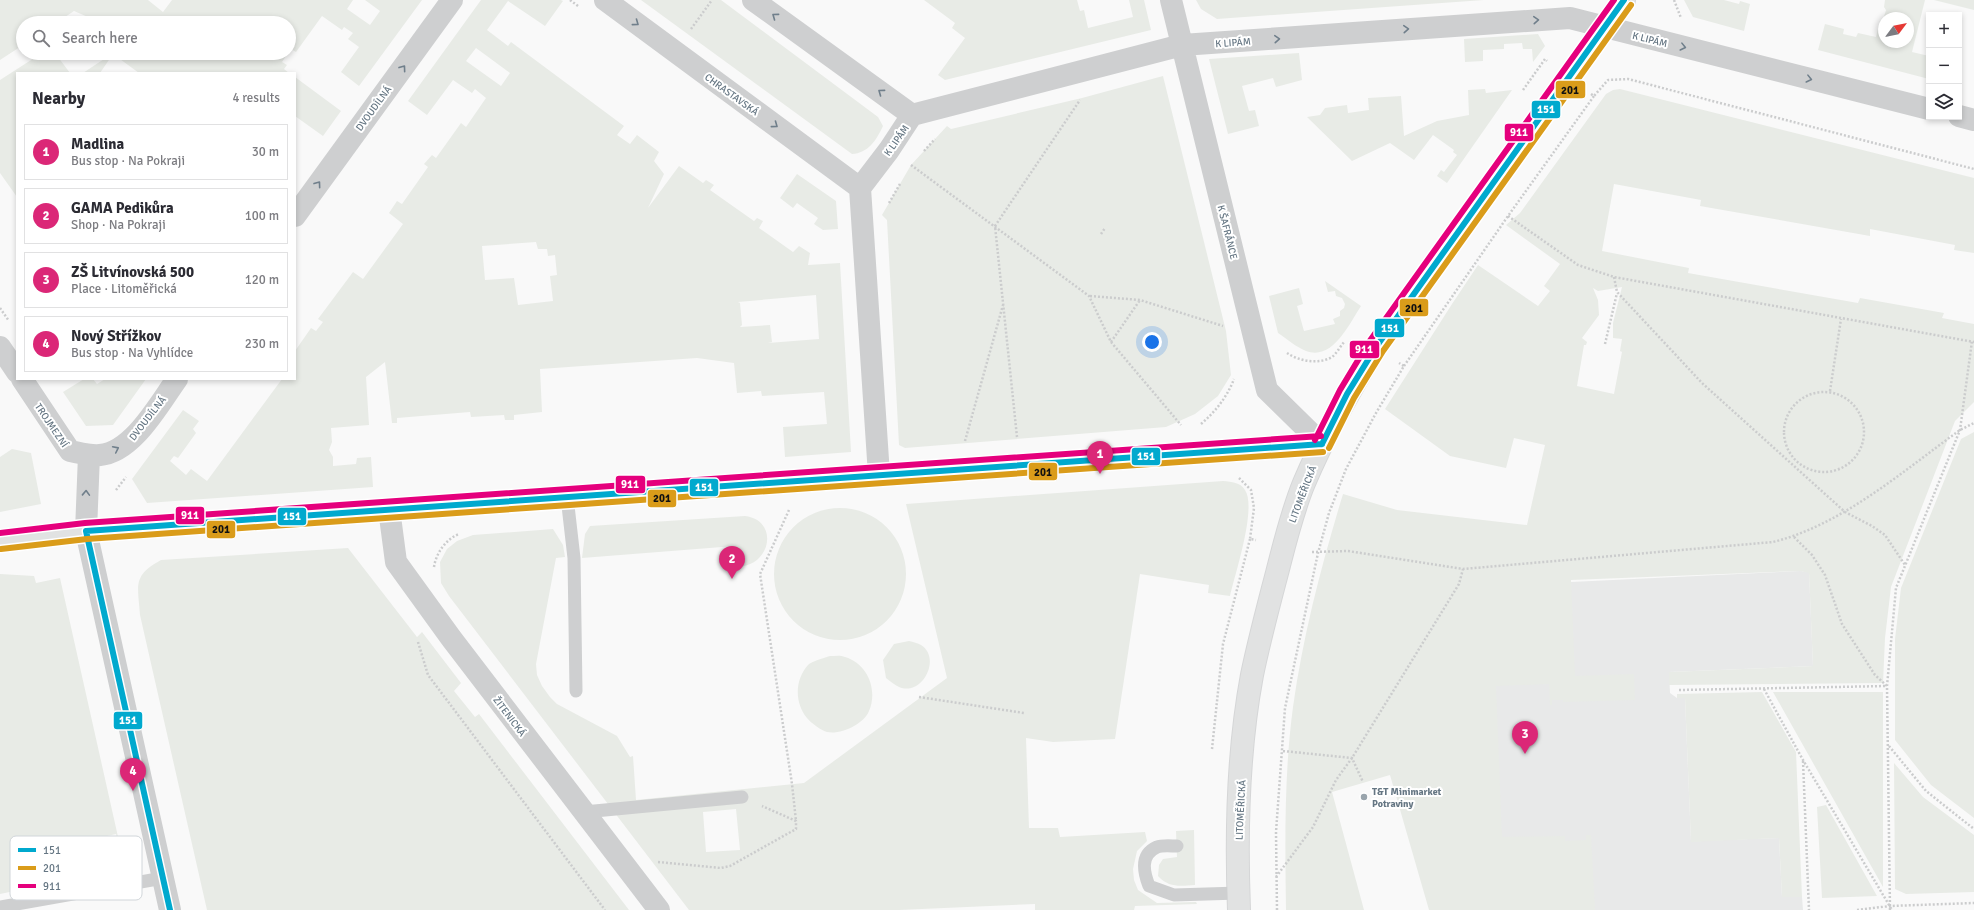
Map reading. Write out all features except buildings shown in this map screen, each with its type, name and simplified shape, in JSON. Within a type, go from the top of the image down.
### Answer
[{"type":"street","name":"DVOUDÍLNÁ","points":[[296,215],[452,0]]},
{"type":"street","name":"CHRASTAVSKÁ","points":[[605,0],[860,188]]},
{"type":"street","points":[[753,0],[912,115]]},
{"type":"street","name":"K ŠAFRÁNCE","points":[[1171,0],[1267,390],[1322,444]]},
{"type":"street","name":"LITOMĚŘICKÁ","points":[[1239,901],[1238,820],[1244,744],[1252,676],[1263,624],[1292,514],[1304,483],[1347,394],[1376,347],[1624,0]]},
{"type":"street","name":"K LIPÁM","points":[[860,188],[889,150],[912,115],[1182,45],[1570,18],[1926,108]]},
{"type":"street","points":[[1962,117],[1974,120]]},
{"type":"street","points":[[860,188],[879,475]]},
{"type":"street","points":[[0,347],[16,371]]},
{"type":"street","name":"TROJMEZNÍ","points":[[23,380],[70,451],[89,455]]},
{"type":"street","name":"DVOUDÍLNÁ","points":[[89,455],[101,455],[112,452],[130,441],[175,380]]},
{"type":"street","points":[[0,541],[86,531],[1322,444]]},
{"type":"street","points":[[89,455],[86,531],[170,910]]},
{"type":"street","name":"ŽITENICKÁ","points":[[389,510],[396,562],[437,619],[659,910]]},
{"type":"lane","points":[[568,497],[574,558],[576,691]]},
{"type":"lane","points":[[584,812],[742,797]]},
{"type":"lane","points":[[1177,846],[1157,847],[1147,857],[1143,869],[1149,886],[1174,896],[1239,901]]},
{"type":"lane","points":[[142,882],[163,878]]},
{"type":"lane","points":[[0,907],[39,900]]},
{"type":"path","points":[[688,34],[712,0]]},
{"type":"path","points":[[1674,0],[1678,11]]},
{"type":"path","points":[[1628,79],[1974,169]]},
{"type":"path","points":[[1277,910],[1276,832],[1285,708],[1318,553],[1329,513],[1346,469],[1376,413],[1404,366],[1508,216],[1594,96]]},
{"type":"path","points":[[1018,438],[995,226],[1082,98]]},
{"type":"path","points":[[889,150],[1090,296],[1111,342],[1186,431],[1188,453]]},
{"type":"path","points":[[1508,216],[1578,265],[1614,278],[1973,341],[1960,430],[1896,588],[1887,686],[1890,909]]},
{"type":"path","points":[[1101,234],[1105,228]]},
{"type":"path","points":[[1605,344],[1617,292],[1614,278]]},
{"type":"path","points":[[1617,292],[1688,369],[1795,468],[1846,512],[1885,535],[1905,565]]},
{"type":"path","points":[[1090,296],[1140,300],[1222,325]]},
{"type":"path","points":[[1111,342],[1140,300]]},
{"type":"path","points":[[963,449],[1004,303]]},
{"type":"path","points":[[1830,391],[1841,319]]},
{"type":"path","points":[[1282,350],[1295,358],[1317,362],[1332,356],[1345,340]]},
{"type":"path","points":[[1376,347],[1404,366]]},
{"type":"path","points":[[1186,431],[1197,427],[1220,406],[1229,392],[1237,373]]},
{"type":"path","points":[[1830,391],[1843,396],[1854,404],[1861,415],[1864,428],[1864,441],[1858,454],[1849,464],[1837,470],[1824,472],[1811,470],[1799,464],[1790,454],[1785,442],[1783,429],[1786,416],[1794,404],[1804,396],[1816,392],[1830,391]]},
{"type":"path","points":[[1233,477],[1239,478],[1251,490],[1254,508],[1250,539],[1318,553],[1348,551],[1463,569],[1773,542],[1794,537],[1846,512],[1960,430],[1974,423]]},
{"type":"path","points":[[1795,468],[1799,464]]},
{"type":"path","points":[[653,862],[721,868],[730,866],[796,829],[791,776],[760,574],[791,505]]},
{"type":"path","points":[[434,570],[434,564],[441,548],[453,536],[466,532]]},
{"type":"path","points":[[1794,537],[1812,555],[1825,575],[1842,624],[1876,675],[1887,686]]},
{"type":"path","points":[[1276,877],[1313,827],[1336,780],[1352,758],[1459,584],[1463,569]]},
{"type":"path","points":[[418,641],[428,675],[605,910]]},
{"type":"path","points":[[1679,690],[1887,686]]},
{"type":"path","points":[[1764,689],[1803,760],[1890,909]]},
{"type":"path","points":[[919,697],[1024,713]]},
{"type":"path","points":[[1888,745],[1926,791],[1974,829]]},
{"type":"path","points":[[1283,751],[1352,758]]},
{"type":"path","points":[[1352,758],[1363,782]]},
{"type":"path","points":[[1803,760],[1809,910]]},
{"type":"path","points":[[742,797],[796,821]]},
{"type":"path","points":[[1857,910],[1974,903]]},
{"type":"shaded area","points":[[0,0],[148,0],[163,12],[172,0],[353,0],[347,9],[370,25],[380,11],[365,0],[422,0],[359,86],[341,72],[359,47],[348,39],[353,33],[344,27],[342,30],[322,16],[296,52],[296,16],[86,16],[74,11],[66,16],[16,16],[16,50],[0,60]]},
{"type":"shaded area","points":[[481,0],[563,1],[545,26],[508,1],[487,30],[508,46],[511,42],[624,126],[617,135],[630,144],[637,135],[659,152],[654,161],[664,174],[648,208],[679,166],[703,183],[706,180],[714,185],[710,190],[754,221],[757,218],[763,221],[759,228],[793,252],[799,246],[810,253],[808,265],[840,263],[851,452],[785,457],[783,427],[827,424],[824,392],[762,396],[761,391],[737,393],[734,363],[697,358],[540,369],[542,412],[514,415],[514,420],[505,420],[504,415],[471,417],[470,412],[397,418],[397,423],[392,423],[385,362],[366,377],[369,425],[331,428],[332,442],[329,450],[333,457],[333,466],[356,464],[357,458],[371,457],[373,487],[147,503],[132,479],[183,410],[199,421],[193,429],[196,433],[178,458],[174,456],[170,461],[186,475],[191,469],[207,481],[281,380],[296,380],[296,350],[311,328],[316,331],[323,322],[318,319],[353,272],[363,279],[403,224],[389,213],[397,201],[402,204],[428,167],[424,164],[432,155],[436,158],[461,123],[466,127],[486,98],[475,89],[472,93],[453,80],[427,115],[408,101]],"holes":[[[476,48],[510,73],[501,86],[466,61]],[[536,242],[538,249],[547,249],[548,256],[555,255],[557,275],[550,276],[553,301],[518,305],[514,278],[485,280],[482,246]],[[816,295],[819,339],[768,343],[772,342],[770,325],[740,327],[742,325],[740,303],[738,302]]]},
{"type":"shaded area","points":[[641,0],[721,0],[878,117],[883,126],[877,137],[867,149],[852,154]]},
{"type":"shaded area","points":[[924,0],[1077,0],[1080,11],[1084,10],[1088,28],[1133,17],[1129,0],[1144,0],[1151,30],[945,80],[938,75],[965,38],[952,28],[955,23]]},
{"type":"shaded area","points":[[1196,0],[1484,0],[1217,19],[1201,9]]},
{"type":"shaded area","points":[[1684,0],[1724,0],[1739,4],[1740,1],[1750,4],[1744,31],[1693,17]]},
{"type":"shaded area","points":[[1885,0],[1925,0],[1914,44],[1914,12],[1885,12],[1884,7]]},
{"type":"shaded area","points":[[1934,0],[1974,0],[1974,10]]},
{"type":"shaded area","points":[[1825,24],[1844,29],[1843,34],[1856,37],[1858,33],[1876,37],[1878,29],[1878,48],[1913,48],[1912,52],[1926,55],[1926,78],[1818,50]]},
{"type":"shaded area","points":[[1538,34],[1545,46],[1533,62],[1532,49],[1523,49],[1522,43],[1504,44],[1504,49],[1483,50],[1483,61],[1465,62],[1464,39]]},
{"type":"shaded area","points":[[1299,53],[1302,80],[1276,87],[1273,78],[1242,86],[1249,111],[1255,110],[1259,126],[1228,134],[1209,59]]},
{"type":"shaded area","points":[[31,60],[60,60],[69,72],[16,72],[16,196],[0,173],[0,80]]},
{"type":"shaded area","points":[[102,60],[109,60],[101,72],[84,72]]},
{"type":"shaded area","points":[[121,60],[283,60],[282,62],[287,65],[284,69],[288,72],[138,72]]},
{"type":"shaded area","points":[[1163,76],[1226,331],[1231,375],[1218,396],[1195,414],[1166,427],[905,448],[899,445],[887,220],[882,215],[911,165],[947,126],[951,129],[1082,98]]},
{"type":"shaded area","points":[[296,78],[341,111],[323,136],[296,117]]},
{"type":"shaded area","points":[[1485,89],[1486,93],[1512,90],[1447,183],[1437,176],[1441,170],[1444,172],[1457,155],[1453,152],[1454,150],[1433,135],[1414,160],[1390,143],[1352,161],[1307,117],[1320,115],[1325,108],[1347,105],[1348,113],[1369,110],[1368,98],[1401,96],[1404,136],[1437,121],[1469,115],[1468,90]]},
{"type":"shaded area","points":[[1620,89],[1974,178],[1974,253],[1954,250],[1955,245],[1870,229],[1870,236],[1700,206],[1701,200],[1614,184],[1602,251],[1689,268],[1688,273],[1858,303],[1860,298],[1944,313],[1942,318],[1974,324],[1974,402],[1955,421],[1891,587],[1885,638],[1883,683],[1669,685],[1669,672],[1813,666],[1809,573],[1800,571],[1571,580],[1575,676],[1634,674],[1635,700],[1563,702],[1563,700],[1552,700],[1552,705],[1550,705],[1549,684],[1496,686],[1502,837],[1565,836],[1565,841],[1586,840],[1586,835],[1591,835],[1595,910],[1429,910],[1390,775],[1332,792],[1364,910],[1286,910],[1285,834],[1288,758],[1293,707],[1302,653],[1314,599],[1343,494],[1397,510],[1527,525],[1545,445],[1514,438],[1506,468],[1450,456],[1385,409],[1478,265],[1538,306],[1550,291],[1544,286],[1560,264],[1506,225],[1520,213],[1606,94],[1613,90]],"holes":[[[1622,287],[1613,323],[1613,338],[1622,339],[1620,351],[1622,352],[1614,394],[1577,386],[1584,345],[1586,345],[1587,342],[1582,338],[1599,315],[1598,300],[1593,288],[1598,291]]]},
{"type":"shaded area","points":[[797,174],[836,201],[838,229],[823,230],[814,224],[818,218],[797,203],[793,208],[780,198]]},
{"type":"shaded area","points":[[1325,281],[1361,306],[1339,339],[1324,351],[1316,353],[1306,351],[1278,333],[1269,296],[1299,288],[1303,304],[1297,306],[1304,331],[1335,324],[1333,319],[1340,316],[1340,311],[1344,308],[1345,304],[1342,298],[1336,296],[1335,291],[1328,292]]},
{"type":"shaded area","points":[[82,380],[94,380],[97,384],[103,380],[145,380],[113,425],[86,426],[63,392]]},
{"type":"shaded area","points":[[1974,432],[1974,818],[1931,785],[1895,740],[1895,639],[1901,588],[1961,439]]},
{"type":"shaded area","points":[[12,449],[31,453],[41,504],[0,512],[0,457]]},
{"type":"shaded area","points":[[1223,481],[1233,482],[1243,487],[1248,499],[1247,526],[1230,596],[1208,593],[1209,585],[1140,574],[1115,739],[1053,742],[1026,738],[1029,828],[1058,828],[1060,837],[1145,832],[1147,841],[1137,851],[1133,869],[1134,880],[1138,890],[1157,903],[1196,902],[1197,904],[1135,906],[1134,910],[1035,910],[1035,904],[899,910],[689,910],[449,596],[441,583],[440,562],[447,549],[457,541],[473,535],[553,529],[563,545],[565,557],[556,558],[536,664],[537,675],[542,686],[557,704],[617,736],[630,757],[633,756],[636,800],[804,783],[947,678],[906,504]],"holes":[[[736,809],[740,850],[706,852],[703,812]]]},
{"type":"shaded area","points":[[846,508],[865,513],[877,519],[887,527],[895,537],[901,549],[905,561],[905,587],[901,599],[895,611],[887,621],[877,629],[865,635],[853,639],[834,640],[815,635],[803,629],[793,621],[785,611],[779,599],[775,587],[774,568],[779,549],[785,537],[793,527],[803,519],[815,513],[827,509]]},
{"type":"shaded area","points":[[745,516],[756,519],[763,526],[767,534],[767,543],[764,551],[758,559],[749,565],[737,567],[735,546],[582,558],[585,534],[590,526]]},
{"type":"shaded area","points":[[348,548],[417,637],[422,632],[461,683],[454,691],[475,717],[479,714],[629,910],[207,910],[140,615],[138,589],[139,582],[145,571],[161,560]]},
{"type":"shaded area","points":[[1800,571],[1809,572],[1813,666],[1669,672],[1670,693],[1677,698],[1685,698],[1691,841],[1779,838],[1782,897],[1802,897],[1803,910],[1476,910],[1464,587]]},
{"type":"shaded area","points":[[0,574],[34,576],[36,583],[60,578],[118,836],[116,834],[107,836],[10,836],[10,892],[0,894]]},
{"type":"shaded area","points":[[909,641],[921,645],[927,651],[930,658],[929,667],[922,682],[907,689],[899,687],[886,678],[883,660],[894,644]]},
{"type":"shaded area","points":[[830,656],[843,656],[860,665],[869,679],[872,695],[869,711],[866,716],[851,728],[839,732],[827,732],[814,724],[803,712],[798,699],[798,685],[803,671],[808,665],[815,661]]},
{"type":"shaded area","points":[[1762,692],[1796,752],[1802,897],[1782,897],[1779,838],[1691,842],[1685,698],[1677,698],[1677,694]]},
{"type":"shaded area","points":[[1773,692],[1883,692],[1883,887]]},
{"type":"shaded area","points":[[1894,763],[1923,797],[1974,835],[1974,892],[1906,894],[1895,889]]},
{"type":"shaded area","points":[[1826,805],[1877,896],[1822,898],[1817,807]]},
{"type":"shaded area","points":[[1194,830],[1195,885],[1184,886],[1166,883],[1158,876],[1159,865],[1163,859],[1177,857],[1176,831]]},
{"type":"transit line","name":"911","points":[[1315,440],[1340,390],[1369,342],[1614,0]]},
{"type":"transit line","name":"151","points":[[1322,444],[1347,394],[1376,347],[1624,0]]},
{"type":"transit line","name":"201","points":[[1329,448],[1354,398],[1383,351],[1631,5]]},
{"type":"transit line","name":"911","points":[[0,533],[85,523],[1321,436]]},
{"type":"transit line","name":"151","points":[[86,531],[1322,444]]},
{"type":"transit line","name":"201","points":[[1,549],[87,539],[1323,452]]},
{"type":"transit line","name":"151","points":[[86,531],[170,910]]},
{"type":"place","name":"Madlina","points":[[1100,474]]},
{"type":"place","name":"GAMA Pedikůra","points":[[732,579]]},
{"type":"place","name":"ZŠ Litvínovská 500","points":[[1525,754]]},
{"type":"place","name":"Nový Střížkov","points":[[133,791]]},
{"type":"place","name":"T&T Minimarket Potraviny","points":[[1364,797]]}]
